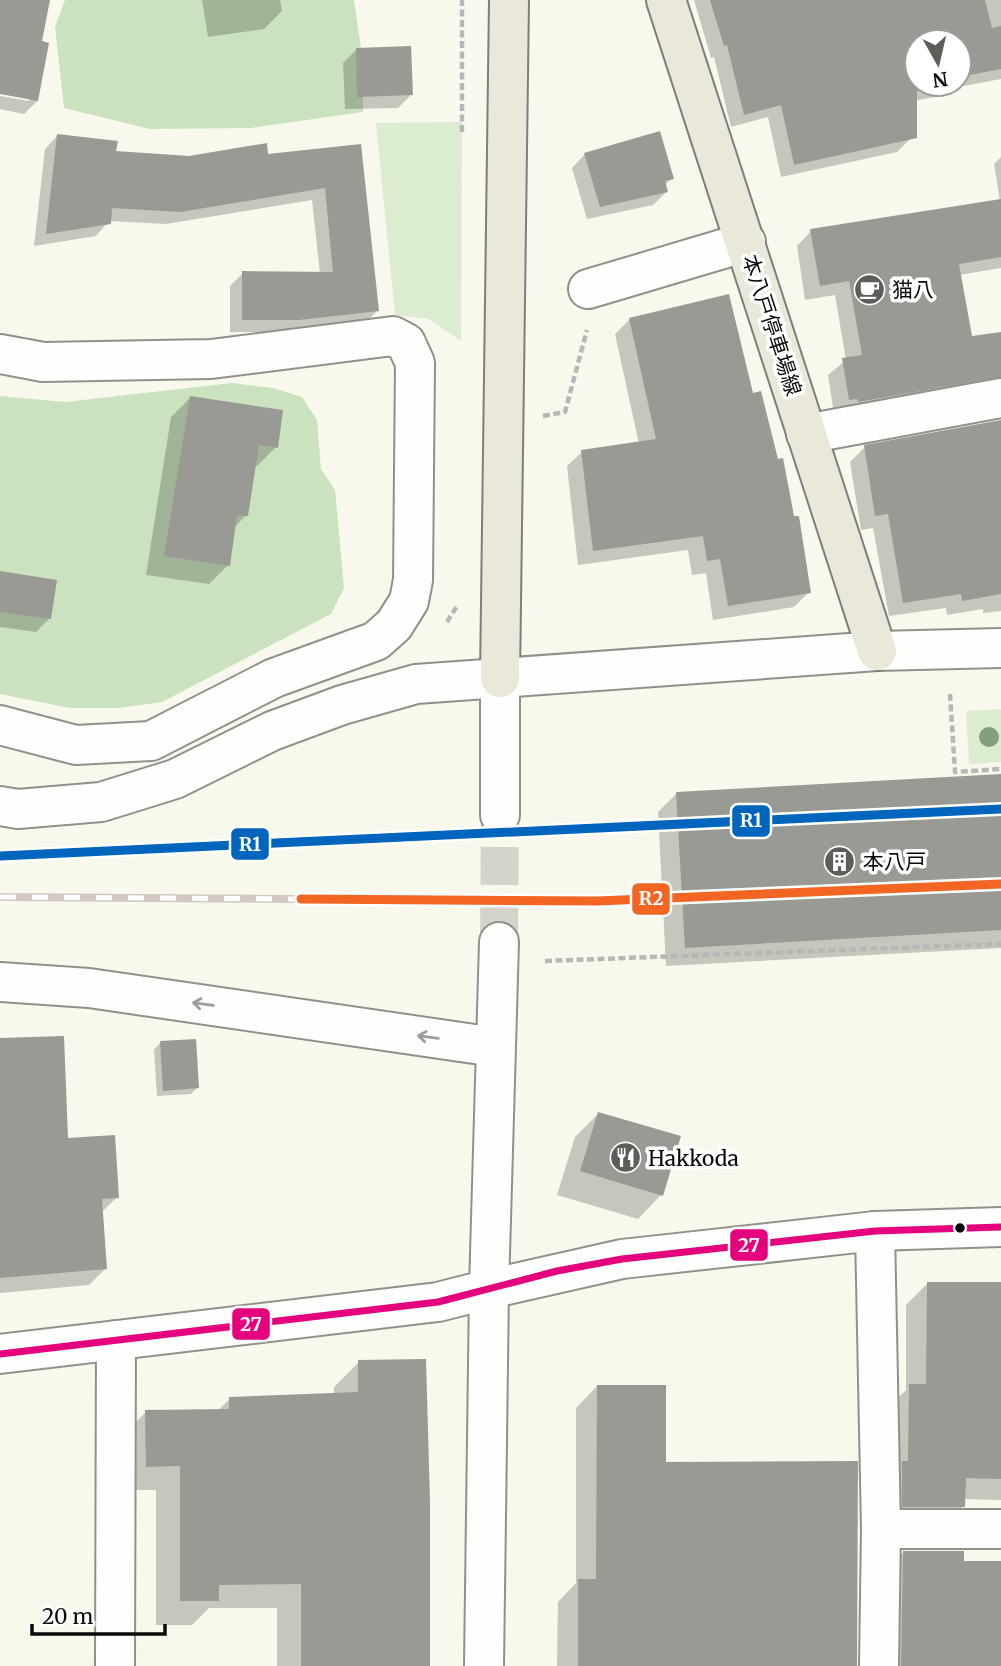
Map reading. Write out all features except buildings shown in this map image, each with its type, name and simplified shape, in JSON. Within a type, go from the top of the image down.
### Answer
[{"type":"main road","points":[[500,678],[509,0]]},
{"type":"main road","name":"本八戸停車場線","points":[[666,0],[877,651]]},
{"type":"street","points":[[588,289],[746,242]]},
{"type":"street","points":[[0,354],[43,362],[211,359],[393,336],[406,343],[415,363],[413,580],[409,601],[394,625],[376,641],[274,678],[151,741],[76,745],[0,725]]},
{"type":"street","points":[[806,434],[1001,398]]},
{"type":"street","points":[[0,806],[18,808],[101,802],[175,779],[272,731],[342,705],[416,684],[877,651],[1001,648]]},
{"type":"street","points":[[500,678],[500,815]]},
{"type":"street","points":[[485,1666],[489,1289],[499,943]]},
{"type":"street","points":[[0,982],[89,988],[495,1047]]},
{"type":"street","points":[[0,1354],[438,1303],[622,1259],[875,1231],[1001,1227]]},
{"type":"street","points":[[875,1231],[881,1529],[879,1666]]},
{"type":"street","points":[[115,1666],[116,1340]]},
{"type":"street","points":[[881,1529],[1001,1530]]},
{"type":"path","points":[[543,416],[565,412],[587,329]]},
{"type":"path","points":[[950,694],[955,772],[1001,769]]},
{"type":"path","points":[[545,961],[1001,944]]},
{"type":"green space","points":[[65,0],[354,0],[363,62],[363,112],[251,128],[150,129],[64,108],[55,27]]},
{"type":"green space","points":[[462,122],[461,341],[429,319],[395,315],[376,123]]},
{"type":"green space","points":[[232,383],[273,388],[302,397],[317,420],[321,469],[335,490],[344,588],[331,614],[162,702],[119,708],[70,708],[0,694],[0,396],[65,402]]},
{"type":"green space","points":[[1001,709],[1001,762],[969,764],[966,711]]},
{"type":"tunnel","points":[[499,942],[500,815]]},
{"type":"railway","points":[[0,897],[597,901],[1001,884]]},
{"type":"transit line","name":"R1","points":[[0,856],[1001,809]]},
{"type":"transit line","name":"R2","points":[[301,899],[597,901],[1001,884]]},
{"type":"transit line","name":"27","points":[[0,1354],[438,1302],[557,1271],[622,1259],[875,1231],[1001,1227]]},
{"type":"place","name":"猫八","points":[[869,289]]},
{"type":"place","name":"本八戸","points":[[840,861]]},
{"type":"place","name":"Hakkoda","points":[[625,1158]]}]
